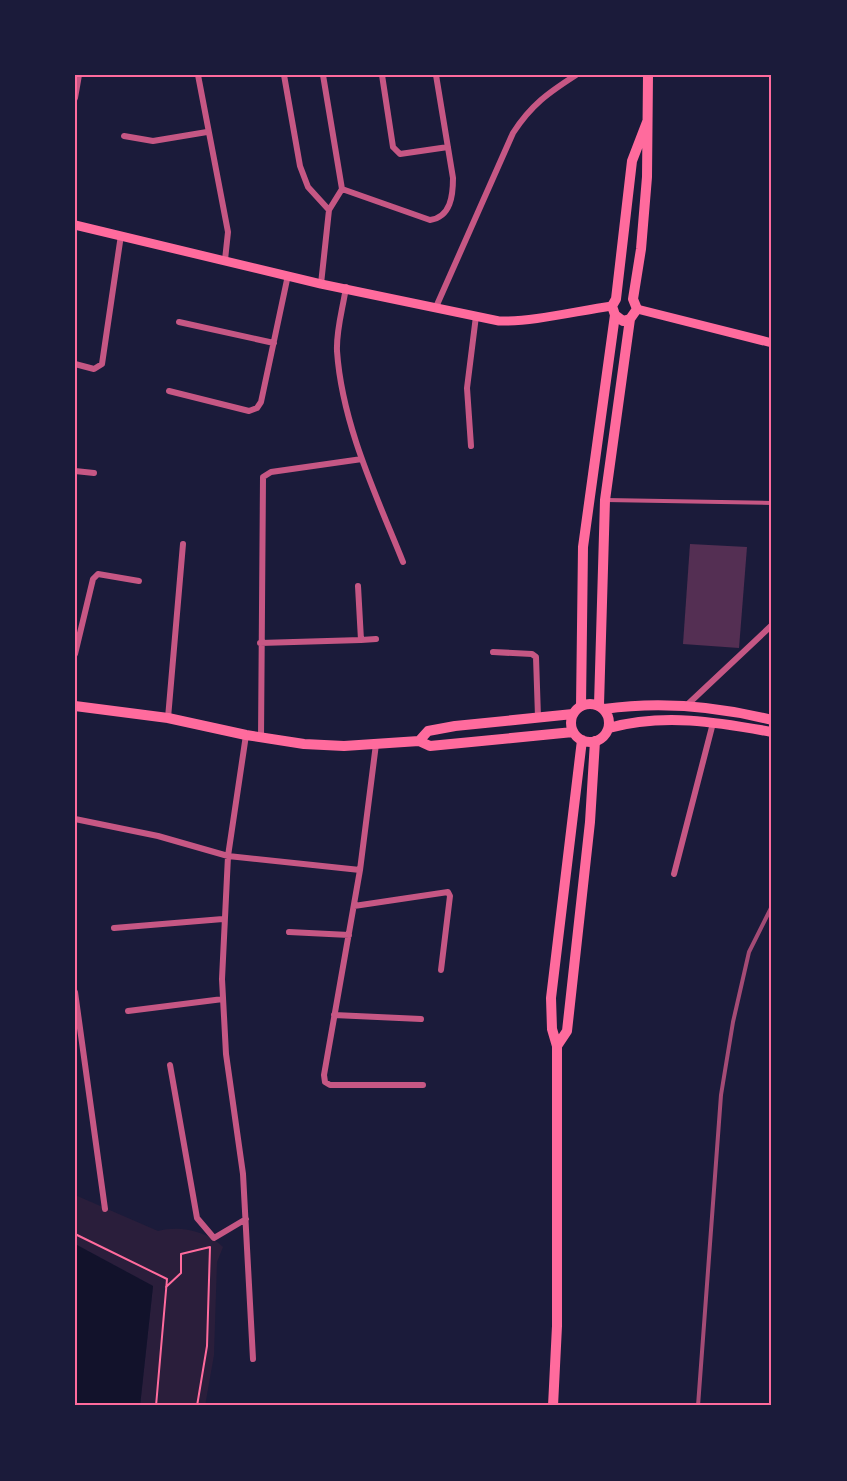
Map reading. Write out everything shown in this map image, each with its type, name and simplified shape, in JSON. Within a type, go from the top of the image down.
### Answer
[{"type":"main road","points":[[609,728],[608,715],[602,707],[605,500],[642,239],[647,177],[648,75]]},
{"type":"main road","points":[[419,741],[428,731],[573,714],[581,706],[583,547],[632,160],[647,122]]},
{"type":"main road","points":[[75,225],[289,274],[321,284],[346,287],[476,316],[520,322],[562,312],[614,307],[627,296],[633,309]]},
{"type":"main road","points":[[614,307],[623,321],[633,309]]},
{"type":"main road","points":[[633,309],[772,343]]},
{"type":"main road","points":[[581,706],[687,705],[772,720]]},
{"type":"main road","points":[[75,706],[168,718],[261,738],[326,746],[419,741],[430,746],[573,732],[582,740],[595,741],[601,739],[609,728],[632,722],[666,719],[772,732]]},
{"type":"main road","points":[[573,714],[573,732]]},
{"type":"main road","points":[[553,1406],[557,1326],[557,1046],[552,1029],[551,998],[582,740]]},
{"type":"main road","points":[[557,1046],[567,1030],[590,822],[595,741]]},
{"type":"street","points":[[75,98],[79,75]]},
{"type":"street","points":[[198,75],[207,132],[228,232],[225,260]]},
{"type":"street","points":[[284,75],[300,166],[308,187],[329,210]]},
{"type":"street","points":[[321,284],[329,210],[342,189],[323,75]]},
{"type":"street","points":[[382,75],[393,147],[396,152],[400,154],[448,147]]},
{"type":"street","points":[[342,189],[430,220],[439,219],[446,212],[453,195],[436,75]]},
{"type":"street","points":[[436,307],[513,134],[526,114],[543,96],[576,75]]},
{"type":"street","points":[[124,136],[153,141],[207,132]]},
{"type":"street","points":[[75,364],[94,369],[102,364],[122,235]]},
{"type":"street","points":[[169,391],[249,411],[257,408],[261,402],[289,274]]},
{"type":"street","points":[[346,287],[338,334],[338,352],[362,459],[403,561]]},
{"type":"street","points":[[471,446],[467,388],[476,316]]},
{"type":"street","points":[[178,322],[274,343]]},
{"type":"street","points":[[261,738],[263,477],[271,472],[362,459]]},
{"type":"street","points":[[75,471],[94,473]]},
{"type":"street","points":[[168,718],[183,544]]},
{"type":"street","points":[[75,654],[93,579],[98,574],[139,581]]},
{"type":"street","points":[[358,586],[362,640]]},
{"type":"street","points":[[687,705],[772,625]]},
{"type":"street","points":[[260,643],[376,639]]},
{"type":"street","points":[[493,652],[532,654],[536,657],[538,717]]},
{"type":"street","points":[[674,874],[713,723]]},
{"type":"street","points":[[246,735],[228,856],[223,919],[223,999],[226,1054],[243,1174],[253,1359]]},
{"type":"street","points":[[376,744],[360,870],[324,1075],[325,1082],[330,1085],[423,1085]]},
{"type":"street","points":[[75,819],[158,836],[228,856],[360,870]]},
{"type":"street","points":[[354,906],[448,892],[450,896],[441,970]]},
{"type":"street","points":[[114,928],[223,919]]},
{"type":"street","points":[[289,932],[349,935]]},
{"type":"street","points":[[75,992],[105,1209]]},
{"type":"street","points":[[128,1011],[223,999]]},
{"type":"street","points":[[334,1015],[421,1019]]},
{"type":"street","points":[[170,1065],[197,1218],[214,1238],[246,1219]]},
{"type":"lane","points":[[605,500],[772,503]]},
{"type":"path","points":[[75,1234],[167,1279],[156,1406]]},
{"type":"path","points":[[166,1287],[181,1273],[181,1254],[210,1248],[207,1346],[197,1406]]},
{"type":"shaded area","points":[[75,1195],[158,1231],[184,1229],[193,1231],[217,1241],[223,1247],[217,1262],[214,1355],[205,1406],[140,1406],[153,1286],[75,1244]]},
{"type":"shaded area","points":[[75,1244],[153,1286],[140,1406],[75,1406]]},
{"type":"building","points":[[690,544],[747,547],[739,648],[683,644]]},
{"type":"railway","points":[[698,1406],[721,1095],[733,1022],[749,952],[772,906]]}]
